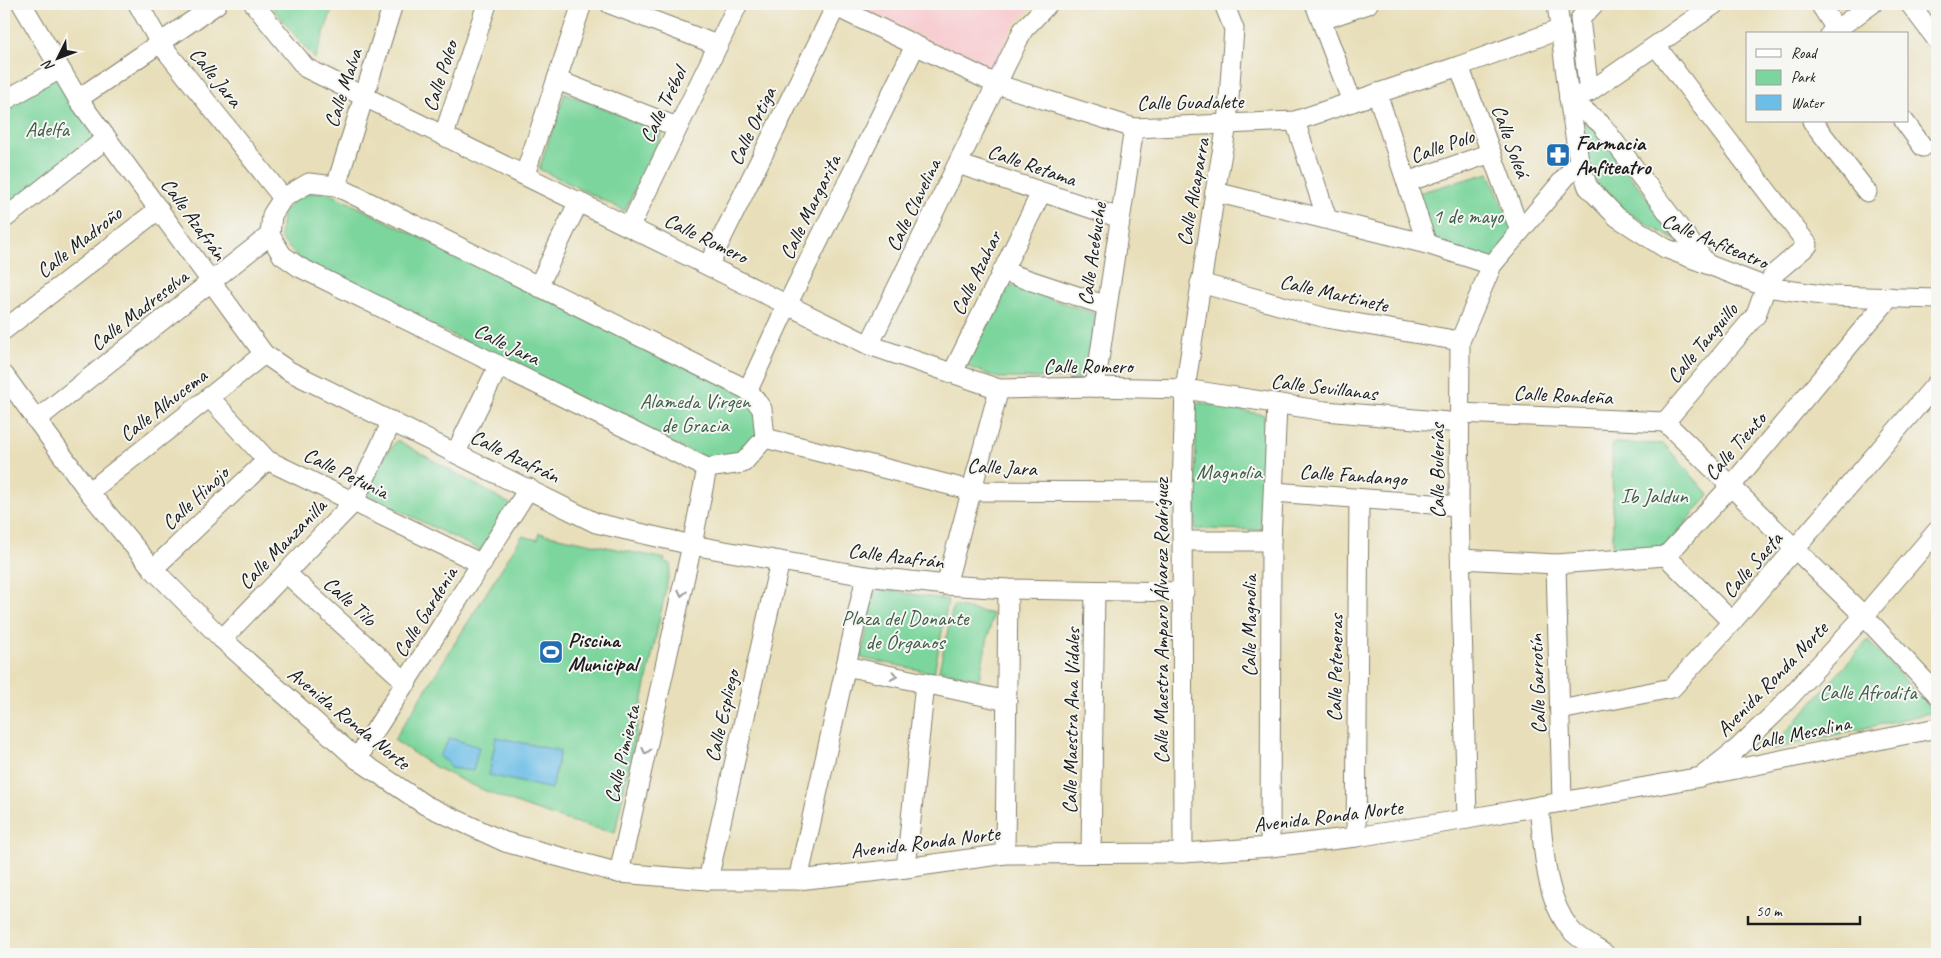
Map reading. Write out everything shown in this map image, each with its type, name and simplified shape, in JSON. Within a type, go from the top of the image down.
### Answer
[{"type":"street","name":"Calle Azafrán","points":[[22,4],[78,99],[264,354],[289,371],[529,488],[596,523],[692,545],[866,576],[946,585],[1008,589],[1184,592]]},
{"type":"street","name":"Calle Jara","points":[[138,4],[160,43],[283,198]]},
{"type":"street","points":[[78,99],[217,4]]},
{"type":"street","name":"Calle Romero","points":[[254,4],[306,68],[709,264],[869,345],[999,389],[1096,387],[1185,390]]},
{"type":"street","name":"Calle Malva","points":[[336,186],[393,4]]},
{"type":"street","name":"Calle Poleo","points":[[444,135],[487,4]]},
{"type":"street","points":[[525,174],[582,4]]},
{"type":"street","points":[[610,4],[717,45]]},
{"type":"street","name":"Calle Trébol","points":[[630,226],[738,4]]},
{"type":"street","name":"Calle Clavelina","points":[[869,345],[1022,30],[1048,4]]},
{"type":"street","name":"Calle Alcaparra","points":[[1185,390],[1200,282],[1227,125],[1234,28],[1224,4]]},
{"type":"street","points":[[1352,102],[1318,12],[1368,4]]},
{"type":"street","name":"Calle Anfiteatro","points":[[1557,4],[1568,98],[1579,161],[1588,187],[1617,217],[1665,248],[1766,287],[1829,296],[1937,298]]},
{"type":"street","points":[[1589,92],[1580,19],[1594,4]]},
{"type":"street","points":[[1568,98],[1589,92],[1715,4]]},
{"type":"street","points":[[1820,4],[1835,32],[1872,4]]},
{"type":"street","points":[[1910,4],[1937,40]]},
{"type":"street","name":"Calle Guadalete","points":[[833,5],[996,84],[1134,128],[1295,121],[1459,66],[1560,29]]},
{"type":"street","name":"Calle Ortiga","points":[[709,264],[833,5]]},
{"type":"street","name":"Calle Margarita","points":[[748,390],[788,303],[915,46]]},
{"type":"street","name":"Calle Tanguillo","points":[[1656,46],[1808,245],[1775,273],[1766,287],[1756,315],[1665,422]]},
{"type":"street","name":"Calle Soleá","points":[[1459,66],[1520,231]]},
{"type":"street","points":[[4,101],[60,70]]},
{"type":"street","points":[[557,80],[677,127]]},
{"type":"street","points":[[1377,93],[1427,244]]},
{"type":"street","points":[[1568,98],[1601,124],[1707,264]]},
{"type":"street","points":[[1295,121],[1327,219]]},
{"type":"street","points":[[1813,122],[1866,192]]},
{"type":"street","points":[[1905,122],[1923,147]]},
{"type":"street","name":"Calle Acebuche","points":[[1096,387],[1134,128]]},
{"type":"street","points":[[4,219],[107,138]]},
{"type":"street","name":"Calle Polo","points":[[1406,182],[1492,153]]},
{"type":"street","name":"Calle Bulerías","points":[[1467,819],[1459,506],[1460,341],[1492,265],[1579,161]]},
{"type":"street","name":"Calle Retama","points":[[958,164],[1120,218]]},
{"type":"street","points":[[270,235],[272,215],[283,198],[309,183],[336,186],[748,390],[762,409],[765,438],[743,463],[707,468]]},
{"type":"street","points":[[1215,192],[1427,244],[1492,265]]},
{"type":"street","name":"Calle Azahar","points":[[953,372],[1041,193]]},
{"type":"street","points":[[538,287],[579,201]]},
{"type":"street","name":"Calle Madroño","points":[[4,330],[159,209]]},
{"type":"street","name":"Calle Jara","points":[[270,235],[282,255],[299,267],[707,468]]},
{"type":"street","name":"Calle Madreselva","points":[[36,420],[270,235]]},
{"type":"street","points":[[1002,271],[1107,306]]},
{"type":"street","name":"Calle Martinete","points":[[1200,282],[1326,318],[1460,341]]},
{"type":"street","name":"Calle Tiento","points":[[1666,556],[1730,486],[1890,297]]},
{"type":"street","name":"Calle Alhucema","points":[[89,492],[264,354]]},
{"type":"street","points":[[456,452],[500,365]]},
{"type":"street","name":"Avenida Ronda Norte","points":[[4,375],[89,492],[153,569],[222,639],[358,759],[425,805],[505,842],[619,873],[708,880],[798,880],[906,868],[1005,854],[1091,852],[1183,853],[1270,847],[1356,837],[1467,819],[1700,777],[1738,748],[1775,713],[1864,616],[1937,531]]},
{"type":"street","name":"Calle Saeta","points":[[1560,710],[1672,688],[1732,622],[1937,383]]},
{"type":"street","points":[[946,585],[973,491],[999,389]]},
{"type":"street","name":"Calle Sevillanas","points":[[1185,390],[1325,411],[1460,418]]},
{"type":"street","name":"Calle Maestra Amparo Álvarez Rodríguez","points":[[1183,853],[1184,541],[1182,492],[1185,390]]},
{"type":"street","name":"Calle Petunia","points":[[209,397],[267,460],[482,564]]},
{"type":"street","name":"Calle Magnolia","points":[[1270,847],[1272,541],[1277,405]]},
{"type":"street","name":"Calle Rondeña","points":[[1460,418],[1665,422]]},
{"type":"street","name":"Calle Manzanilla","points":[[222,639],[354,502],[392,421]]},
{"type":"street","points":[[1665,422],[1864,616],[1937,694]]},
{"type":"street","name":"Calle Jara","points":[[765,438],[973,491],[1182,492]]},
{"type":"street","name":"Calle Hinojo","points":[[153,569],[267,460]]},
{"type":"street","name":"Calle Pimienta","points":[[619,873],[692,545],[707,468]]},
{"type":"street","name":"Calle Gardenia","points":[[358,759],[529,488]]},
{"type":"street","name":"Calle Fandango","points":[[1274,492],[1459,506]]},
{"type":"street","name":"Calle Peteneras","points":[[1356,837],[1359,498]]},
{"type":"street","points":[[1184,541],[1272,541]]},
{"type":"street","points":[[1461,559],[1556,564],[1666,556],[1732,622]]},
{"type":"street","name":"Calle Espliego","points":[[708,880],[780,561]]},
{"type":"street","name":"Calle Garrotín","points":[[1556,564],[1562,802]]},
{"type":"street","name":"Calle Tilo","points":[[286,573],[407,683]]},
{"type":"street","points":[[798,880],[866,576]]},
{"type":"street","points":[[1005,854],[1008,589]]},
{"type":"street","name":"Calle Maestra Ana Vidales","points":[[1091,852],[1095,591]]},
{"type":"street","points":[[846,666],[1006,701]]},
{"type":"street","points":[[906,868],[925,683]]},
{"type":"street","name":"Calle Mesalina","points":[[1700,777],[1937,728]]},
{"type":"street","points":[[1539,806],[1548,875],[1558,909],[1571,930],[1605,954]]},
{"type":"shaded area","points":[[855,4],[1035,4],[1014,25],[991,71]]},
{"type":"green space","points":[[269,4],[334,4],[315,59]]},
{"type":"green space","name":"Adelfa","points":[[60,69],[107,138],[4,219],[4,101]]},
{"type":"green space","points":[[565,93],[663,132],[625,211],[539,169]]},
{"type":"green space","points":[[1580,111],[1683,244],[1629,213],[1604,192],[1595,181],[1586,155]]},
{"type":"green space","name":"1 de mayo","points":[[1489,173],[1515,234],[1495,261],[1430,241],[1418,193]]},
{"type":"green space","name":"Alameda Virgen de Gracia","points":[[327,192],[744,395],[757,412],[757,436],[740,458],[708,461],[301,261],[280,238],[283,212],[301,194]]},
{"type":"green space","points":[[1007,284],[1096,314],[1086,378],[998,378],[966,366]]},
{"type":"green space","name":"Magnolia","points":[[1196,402],[1265,415],[1261,530],[1195,529]]},
{"type":"green space","points":[[397,440],[517,508],[488,554],[359,491]]},
{"type":"green space","name":"Ib Jaldun","points":[[1612,443],[1664,444],[1709,495],[1664,549],[1613,553]]},
{"type":"green space","name":"Piscina Municipal","points":[[539,533],[665,559],[664,562],[671,564],[615,833],[572,822],[490,793],[442,770],[394,740],[522,536],[538,540]]},
{"type":"green space","name":"Plaza del Donante de Órganos","points":[[875,588],[948,600],[934,673],[861,658]]},
{"type":"green space","points":[[953,606],[993,614],[979,679],[939,670]]},
{"type":"green space","name":"Calle Afrodita","points":[[1868,640],[1934,712],[1770,750]]},
{"type":"water","points":[[496,737],[560,751],[552,789],[489,775]]},
{"type":"water","points":[[450,738],[479,747],[473,771],[450,768],[449,763],[439,757]]},
{"type":"place","name":"Farmacia Anfiteatro","points":[[1558,155]]},
{"type":"place","name":"Piscina Municipal","points":[[551,652]]}]
